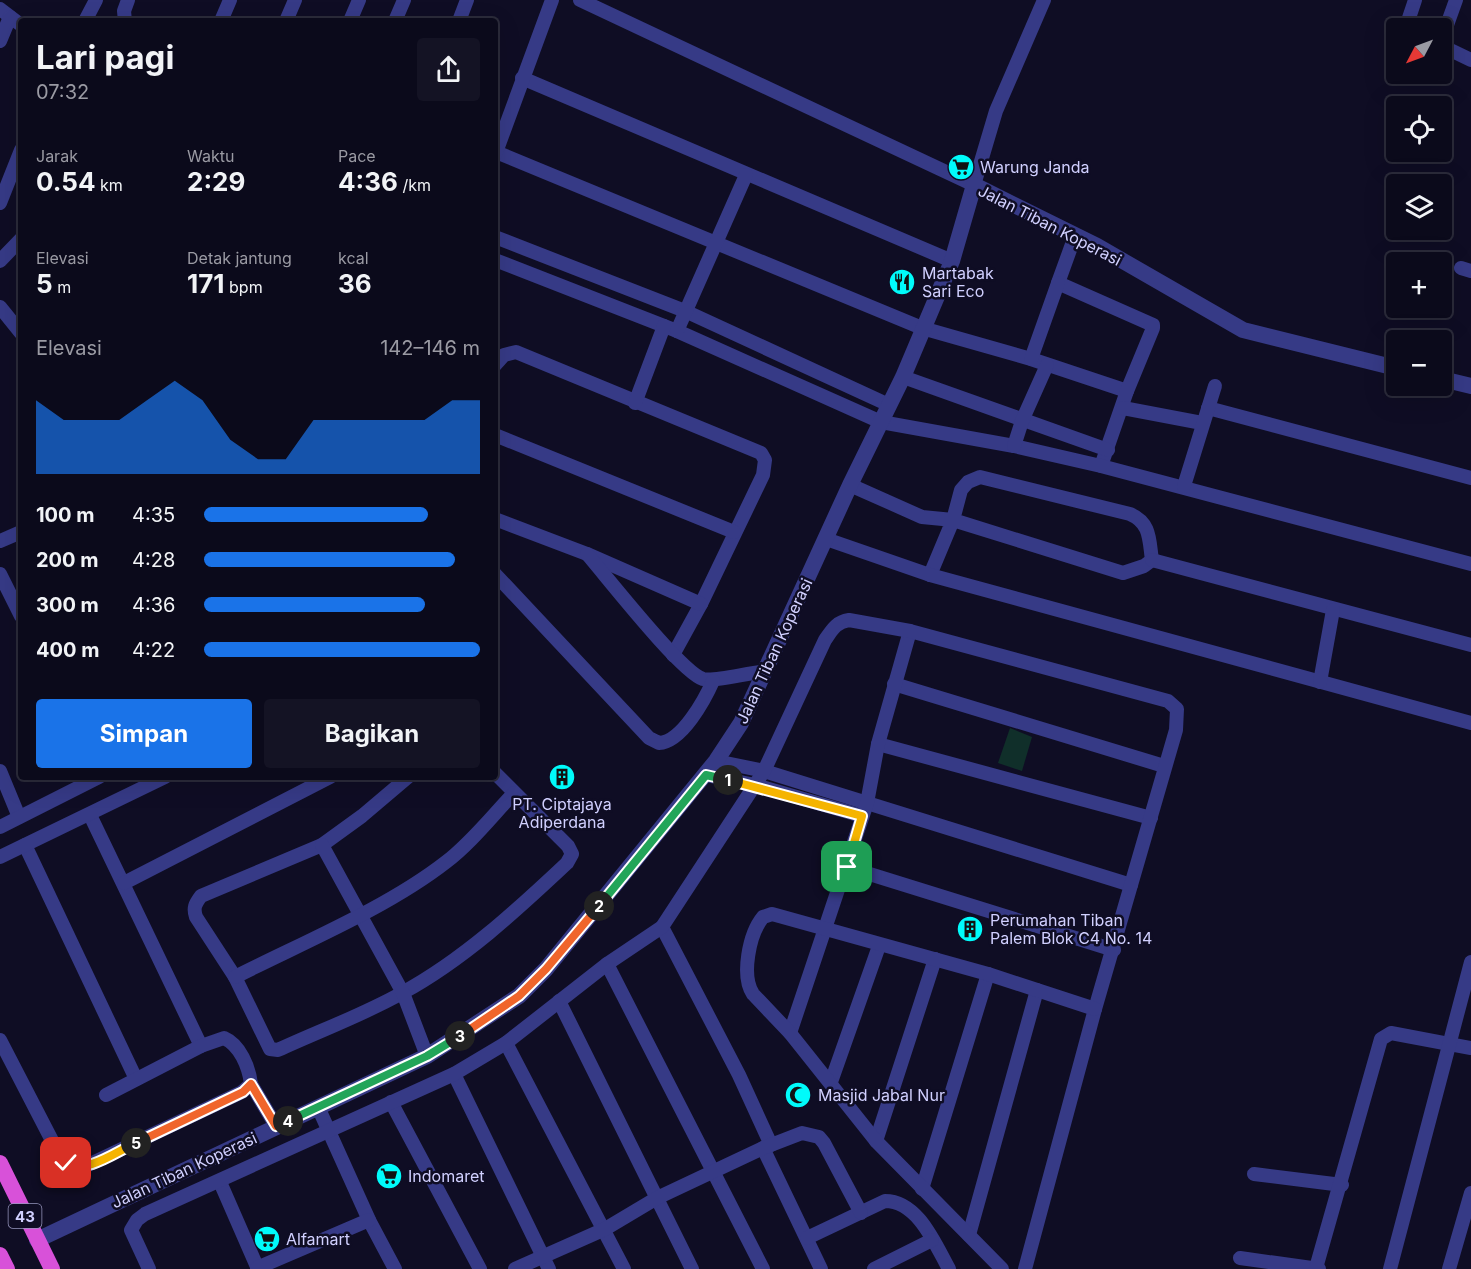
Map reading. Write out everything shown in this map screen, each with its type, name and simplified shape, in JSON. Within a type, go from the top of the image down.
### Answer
[{"type":"highway","name":"43","points":[[0,1163],[52,1269]]},
{"type":"highway","points":[[0,1255],[7,1269]]},
{"type":"street","points":[[87,18],[96,0]]},
{"type":"street","points":[[125,18],[124,10],[128,0]]},
{"type":"street","points":[[222,18],[230,0]]},
{"type":"street","points":[[287,18],[296,0]]},
{"type":"street","points":[[351,18],[359,0]]},
{"type":"street","points":[[396,18],[404,0]]},
{"type":"street","points":[[460,18],[467,0]]},
{"type":"street","points":[[498,148],[552,0]]},
{"type":"street","points":[[580,0],[974,185],[996,111],[1044,0]]},
{"type":"street","points":[[1409,18],[1415,0]]},
{"type":"street","points":[[1450,18],[1456,0]]},
{"type":"street","points":[[0,41],[10,17]]},
{"type":"street","points":[[1452,51],[1471,60]]},
{"type":"street","points":[[522,78],[952,261]]},
{"type":"street","points":[[498,155],[922,328],[1031,359],[1127,391]]},
{"type":"street","points":[[0,203],[18,171]]},
{"type":"street","points":[[635,403],[671,329],[685,311],[746,175]]},
{"type":"street","name":"Jalan Tiban Koperasi","points":[[37,1240],[427,1056],[519,996],[546,969],[706,775],[741,723],[762,672],[903,377],[952,261],[974,185],[1075,236],[1243,330],[1386,366]]},
{"type":"street","points":[[1031,359],[1075,236]]},
{"type":"street","points":[[498,238],[685,311],[889,405]]},
{"type":"street","points":[[0,261],[18,242]]},
{"type":"street","points":[[498,261],[671,329],[881,422],[1014,446],[1101,466],[1184,486],[1471,564]]},
{"type":"street","points":[[1058,283],[1153,325],[1101,466]]},
{"type":"street","points":[[0,307],[18,327]]},
{"type":"street","points":[[498,362],[504,355],[516,352],[761,453],[765,460],[763,475],[701,604],[673,655]]},
{"type":"street","points":[[1014,446],[1022,421],[1047,365]]},
{"type":"street","points":[[903,377],[1108,450]]},
{"type":"street","points":[[1452,381],[1471,386]]},
{"type":"street","points":[[1184,486],[1215,386]]},
{"type":"street","points":[[1123,408],[1202,423]]},
{"type":"street","points":[[1208,408],[1471,478]]},
{"type":"street","points":[[498,436],[734,532]]},
{"type":"street","points":[[930,575],[953,520],[961,490],[968,482],[980,477],[1140,518],[1147,528],[1152,560]]},
{"type":"street","points":[[850,485],[922,517],[953,520],[1123,573],[1144,566],[1152,560]]},
{"type":"street","points":[[498,520],[587,554],[701,604]]},
{"type":"street","points":[[0,541],[18,533]]},
{"type":"street","points":[[826,539],[930,575],[1471,723]]},
{"type":"street","points":[[587,554],[673,655],[701,679],[713,681],[740,674],[762,672]]},
{"type":"street","points":[[1152,560],[1471,645]]},
{"type":"street","points":[[0,574],[18,610]]},
{"type":"street","points":[[498,577],[649,738],[659,742],[671,739],[697,713],[713,681]]},
{"type":"street","points":[[1320,682],[1333,610]]},
{"type":"street","points":[[149,1269],[132,1237],[132,1226],[136,1220],[454,1074],[506,1043],[608,964],[662,927],[764,771],[834,627],[849,620],[910,631],[1168,701],[1177,709],[1178,716],[1151,818],[1095,1009],[1025,1269]]},
{"type":"street","points":[[789,1033],[823,929],[847,867],[910,631]]},
{"type":"street","points":[[894,684],[1164,766]]},
{"type":"street","points":[[878,744],[1151,818]]},
{"type":"street","points":[[716,761],[764,771],[864,810]]},
{"type":"street","points":[[0,771],[19,817]]},
{"type":"street","points":[[706,775],[864,810],[1131,885]]},
{"type":"street","points":[[404,780],[362,816],[322,845],[201,896],[196,903],[194,909],[196,917],[235,977],[270,1050],[274,1051],[403,993],[461,954],[518,909],[571,858],[568,846],[498,776]]},
{"type":"street","points":[[0,827],[93,780]]},
{"type":"street","points":[[0,857],[159,780]]},
{"type":"street","points":[[124,883],[311,782]]},
{"type":"street","points":[[235,977],[360,915],[447,861],[514,793]]},
{"type":"street","points":[[90,814],[201,1046]]},
{"type":"street","points":[[25,845],[136,1079]]},
{"type":"street","points":[[322,845],[403,993],[427,1056]]},
{"type":"street","points":[[847,867],[1114,950]]},
{"type":"street","points":[[1002,1269],[876,1141],[831,1082],[748,987],[746,968],[757,928],[763,917],[772,914],[879,946],[988,974],[1095,1009]]},
{"type":"street","points":[[662,927],[739,1075],[767,1147],[821,1269]]},
{"type":"street","points":[[831,1082],[879,946]]},
{"type":"street","points":[[876,1141],[935,959]]},
{"type":"street","points":[[1390,1269],[1471,962]]},
{"type":"street","points":[[608,964],[763,1269]]},
{"type":"street","points":[[922,1189],[988,974]]},
{"type":"street","points":[[969,1235],[1037,990]]},
{"type":"street","points":[[559,1001],[692,1269]]},
{"type":"street","points":[[1240,1258],[1317,1269],[1381,1039],[1391,1033],[1471,1048]]},
{"type":"street","points":[[106,1095],[201,1046],[224,1038],[243,1059],[251,1084],[276,1126]]},
{"type":"street","points":[[0,1040],[60,1156],[73,1167],[88,1165],[243,1092],[251,1084]]},
{"type":"street","points":[[506,1043],[624,1269]]},
{"type":"street","points":[[454,1074],[549,1269]]},
{"type":"street","points":[[391,1102],[480,1269]]},
{"type":"street","points":[[318,1107],[369,1220],[395,1269]]},
{"type":"street","points":[[515,1269],[542,1255],[605,1229],[657,1198],[714,1169],[802,1133],[819,1137],[824,1143],[861,1213]]},
{"type":"street","points":[[1254,1174],[1342,1185]]},
{"type":"street","points":[[220,1182],[257,1268],[369,1220]]},
{"type":"street","points":[[1449,1269],[1471,1193]]},
{"type":"street","points":[[807,1238],[885,1201],[901,1203],[909,1208],[949,1269]]},
{"type":"street","points":[[874,1269],[932,1240]]},
{"type":"green space","points":[[1010,728],[1032,737],[1022,771],[998,763]]},
{"type":"place","name":"Warung Janda","points":[[961,167]]},
{"type":"place","name":"Martabak Sari Eco","points":[[902,282]]},
{"type":"place","name":"PT. Ciptajaya Adiperdana","points":[[562,777]]},
{"type":"place","name":"Perumahan Tiban Palem Blok C4 No. 14","points":[[970,929]]},
{"type":"place","name":"Masjid Jabal Nur","points":[[798,1095]]},
{"type":"place","name":"Indomaret","points":[[389,1176]]},
{"type":"place","name":"Alfamart","points":[[267,1239]]},
{"type":"route","points":[[66,1163],[73,1167],[88,1165],[243,1092],[251,1084],[276,1126],[427,1056],[519,996],[546,969],[706,775],[755,785],[862,816],[847,867]]}]
